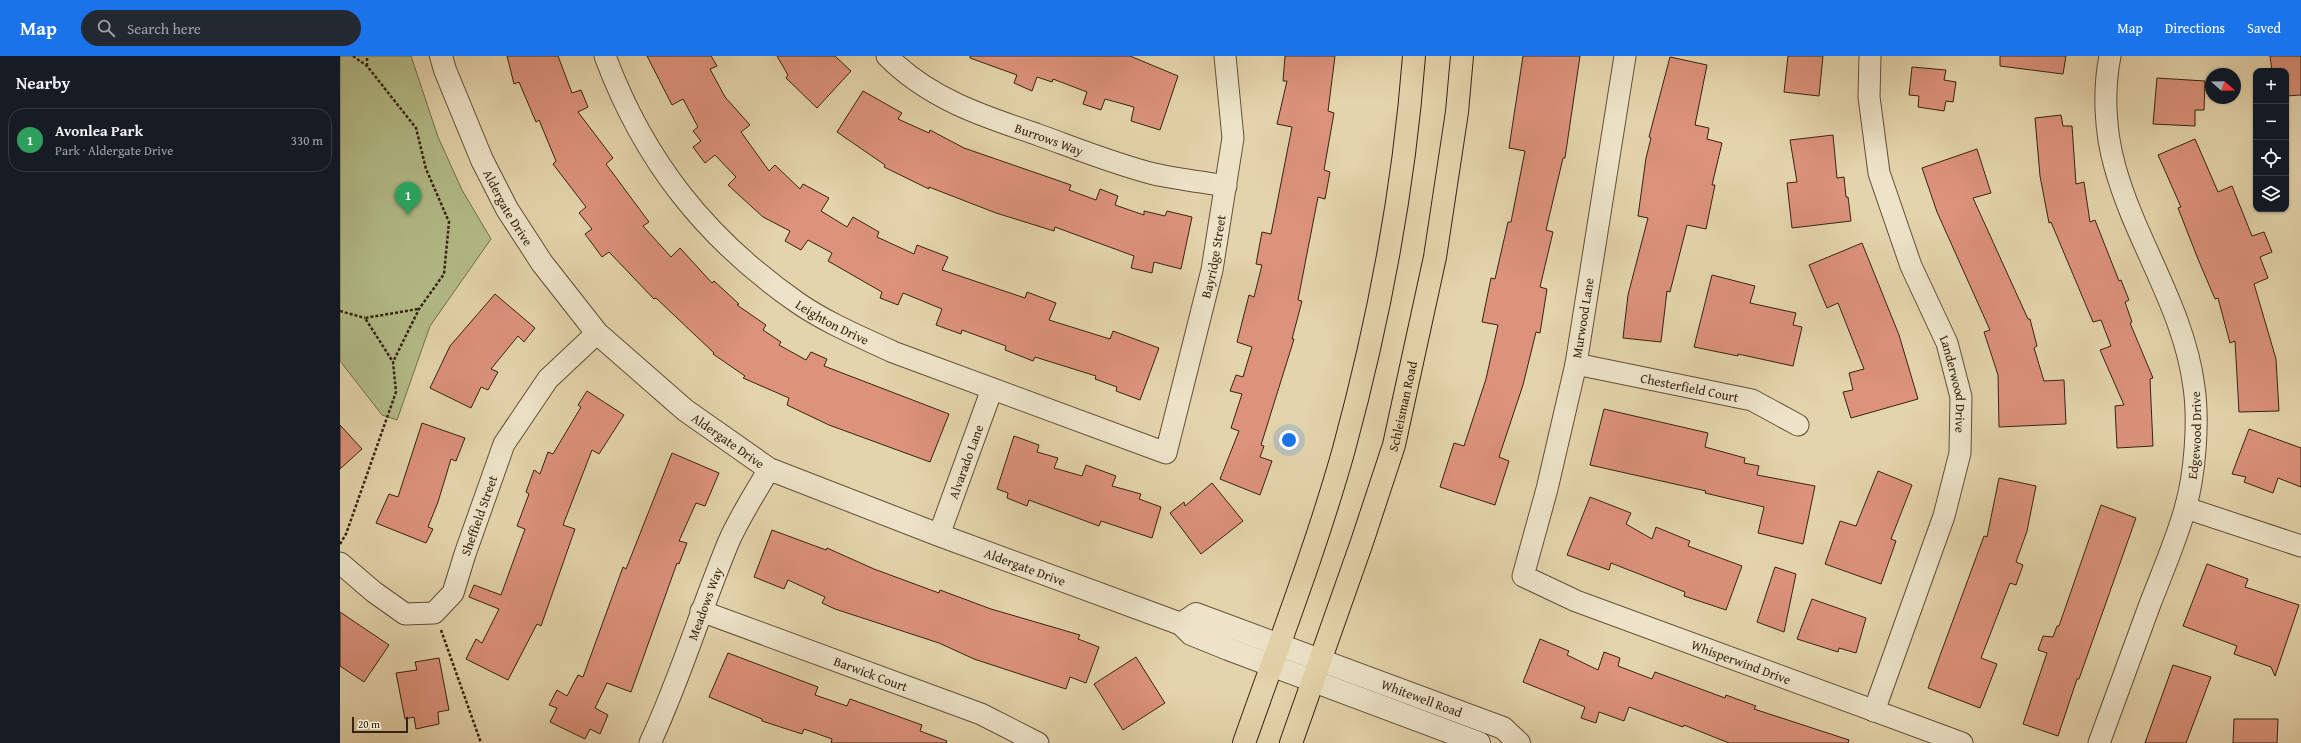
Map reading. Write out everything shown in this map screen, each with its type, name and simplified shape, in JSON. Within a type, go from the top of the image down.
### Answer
[{"type":"main road","points":[[1244,743],[1321,521],[1364,372],[1383,284],[1397,205],[1410,104],[1414,56]]},
{"type":"main road","name":"Schleisman Road","points":[[1291,743],[1314,681],[1394,445],[1435,257],[1447,184],[1462,56]]},
{"type":"street","name":"Aldergate Drive","points":[[441,56],[445,70],[482,160],[507,209],[542,263],[597,333],[685,410],[769,469],[939,535],[1181,624],[1191,634],[1314,681]]},
{"type":"street","name":"Leighton Drive","points":[[605,56],[613,79],[640,135],[675,189],[716,236],[754,270],[799,304],[849,332],[892,352],[1166,453]]},
{"type":"street","name":"Burrows Way","points":[[887,56],[899,68],[938,96],[982,116],[1154,174],[1226,186]]},
{"type":"street","name":"Bayridge Street","points":[[1166,453],[1212,270],[1226,186],[1233,138],[1225,56]]},
{"type":"street","name":"Murwood Lane","points":[[1522,576],[1547,489],[1576,364],[1625,56]]},
{"type":"street","name":"Landerwood Drive","points":[[1870,56],[1868,97],[1879,173],[1911,266],[1947,343],[1961,397],[1960,453],[1944,516],[1874,711]]},
{"type":"street","name":"Edgewood Drive","points":[[2099,743],[2186,508],[2195,446],[2197,416],[2194,386],[2187,346],[2115,168],[2108,134],[2108,75],[2110,56]]},
{"type":"street","name":"Sheffield Street","points":[[434,613],[453,594],[465,554],[504,444],[548,379],[597,333]]},
{"type":"street","name":"Chesterfield Court","points":[[1576,364],[1752,400],[1798,425]]},
{"type":"street","name":"Alvarado Lane","points":[[939,535],[992,389]]},
{"type":"street","name":"Meadows Way","points":[[650,743],[669,701],[701,611],[730,539],[769,469]]},
{"type":"street","points":[[2186,508],[2301,546]]},
{"type":"street","points":[[340,564],[374,592],[405,614],[434,613]]},
{"type":"street","name":"Whisperwind Drive","points":[[1522,576],[1576,601],[1962,743]]},
{"type":"street","name":"Barwick Court","points":[[701,611],[981,714],[1038,743]]},
{"type":"street","points":[[1181,624],[1196,614],[1321,660]]},
{"type":"street","name":"Whitewell Road","points":[[1321,660],[1503,728],[1519,743]]},
{"type":"street","name":"Whitewell Road","points":[[1314,681],[1479,743]]},
{"type":"path","points":[[340,544],[346,534],[396,392],[394,362],[419,309],[444,274],[449,222],[426,169],[416,128],[367,66],[353,56]]},
{"type":"path","points":[[367,56],[367,66]]},
{"type":"path","points":[[340,311],[365,318],[419,309]]},
{"type":"path","points":[[365,318],[394,362]]},
{"type":"path","points":[[434,613],[447,644],[481,743]]},
{"type":"green space","points":[[340,56],[411,56],[438,137],[462,190],[491,239],[430,326],[397,420],[382,415],[340,361]]},
{"type":"building","points":[[507,56],[558,56],[572,93],[581,90],[588,107],[578,112],[613,158],[606,164],[649,222],[643,226],[671,257],[680,248],[712,283],[714,281],[739,304],[737,305],[766,325],[763,330],[781,342],[779,345],[806,360],[811,352],[827,359],[824,366],[949,414],[930,462],[829,425],[787,405],[789,398],[743,378],[745,376],[713,354],[714,353],[656,298],[654,299],[609,252],[602,257],[585,234],[592,229],[579,213],[586,207],[553,164],[556,161],[539,120],[536,122],[519,82],[514,84]]},
{"type":"building","points":[[647,56],[711,56],[717,66],[710,69],[725,97],[750,125],[741,132],[769,171],[775,165],[800,189],[803,184],[829,198],[821,211],[847,227],[853,217],[879,232],[877,237],[914,254],[917,245],[948,257],[942,270],[1025,298],[1027,292],[1056,303],[1049,320],[1110,339],[1113,331],[1159,348],[1140,400],[1116,391],[1117,387],[1095,379],[1096,376],[1035,357],[1033,361],[1005,350],[1006,346],[962,330],[961,334],[936,325],[942,309],[903,293],[898,305],[880,298],[882,292],[828,261],[832,253],[808,240],[801,250],[785,241],[790,231],[763,217],[728,185],[736,177],[715,155],[705,163],[693,147],[701,141],[693,131],[698,127],[683,99],[672,105]]},
{"type":"building","points":[[777,56],[835,56],[851,71],[817,108],[786,78],[788,75]]},
{"type":"building","points":[[970,56],[1130,56],[1178,76],[1160,130],[1131,121],[1134,107],[1105,99],[1101,110],[1083,104],[1087,92],[1053,79],[1052,82],[1037,77],[1032,91],[1014,83],[1017,75],[970,58]]},
{"type":"building","points":[[1285,56],[1335,56],[1328,111],[1334,113],[1324,170],[1330,172],[1325,199],[1318,197],[1298,300],[1302,301],[1292,339],[1294,339],[1261,445],[1264,446],[1260,457],[1272,461],[1260,495],[1220,479],[1239,431],[1231,428],[1242,394],[1230,391],[1236,375],[1243,377],[1252,347],[1237,342],[1249,295],[1254,297],[1262,265],[1256,264],[1262,232],[1271,234],[1292,127],[1277,124],[1287,81],[1283,81]]},
{"type":"building","points":[[1523,56],[1580,56],[1565,158],[1563,158],[1546,230],[1553,232],[1540,287],[1547,289],[1540,333],[1536,332],[1523,385],[1499,457],[1509,461],[1495,505],[1440,487],[1454,443],[1464,446],[1486,379],[1498,325],[1482,322],[1491,278],[1495,279],[1508,222],[1511,222],[1525,151],[1509,148]]},
{"type":"building","points":[[1788,56],[1823,56],[1819,96],[1784,92]]},
{"type":"building","points":[[2000,56],[2066,56],[2063,74],[2000,66]]},
{"type":"building","points":[[2270,56],[2301,56],[2301,95],[2289,96],[2289,68],[2272,68]]},
{"type":"building","points":[[1670,57],[1707,65],[1695,125],[1709,128],[1707,139],[1722,143],[1712,185],[1715,185],[1706,229],[1687,225],[1670,292],[1667,291],[1661,342],[1623,338],[1628,295],[1648,218],[1638,216],[1646,158],[1651,138],[1649,137]]},
{"type":"building","points":[[1912,67],[1946,70],[1944,80],[1956,82],[1953,102],[1946,101],[1944,111],[1918,107],[1919,96],[1909,95]]},
{"type":"building","points":[[2157,78],[2205,81],[2204,110],[2195,110],[2195,126],[2153,124]]},
{"type":"building","points":[[863,91],[902,113],[898,119],[929,133],[930,130],[964,148],[1071,185],[1069,190],[1096,200],[1100,189],[1118,196],[1115,205],[1144,215],[1144,211],[1165,216],[1167,211],[1192,217],[1181,269],[1154,262],[1152,273],[1131,268],[1134,256],[1055,227],[1054,231],[996,213],[929,187],[929,189],[884,167],[885,165],[837,132]]},
{"type":"building","points":[[2061,115],[2063,126],[2072,126],[2076,184],[2084,182],[2090,222],[2095,220],[2119,281],[2121,280],[2129,300],[2125,302],[2132,322],[2130,323],[2153,378],[2150,379],[2153,446],[2117,448],[2115,406],[2124,405],[2100,350],[2111,346],[2101,320],[2093,322],[2051,222],[2049,223],[2040,176],[2035,118]]},
{"type":"building","points":[[1833,135],[1837,178],[1844,177],[1851,221],[1792,228],[1787,183],[1797,182],[1790,140]]},
{"type":"building","points":[[2195,139],[2218,192],[2232,186],[2252,236],[2264,232],[2272,252],[2260,257],[2268,278],[2254,284],[2276,359],[2279,411],[2239,412],[2235,341],[2230,343],[2218,298],[2215,299],[2198,259],[2178,208],[2181,207],[2158,155]]},
{"type":"building","points":[[1977,149],[1991,193],[1973,198],[2028,319],[2030,319],[2037,346],[2034,348],[2044,381],[2064,380],[2066,424],[1999,427],[1998,375],[1984,332],[1990,330],[1937,212],[1922,168]]},
{"type":"building","points":[[1862,243],[1899,335],[1918,399],[1851,418],[1843,392],[1853,390],[1849,373],[1864,369],[1838,303],[1827,308],[1809,265]]},
{"type":"building","points":[[1712,275],[1755,286],[1750,303],[1796,313],[1793,325],[1802,327],[1793,366],[1738,354],[1738,356],[1694,347]]},
{"type":"building","points":[[495,294],[535,328],[524,342],[518,336],[491,369],[498,372],[488,390],[481,387],[471,408],[430,388],[450,346]]},
{"type":"building","points":[[587,391],[624,415],[599,454],[592,450],[563,525],[575,529],[541,626],[537,624],[508,680],[466,659],[476,639],[482,643],[499,609],[469,597],[474,585],[501,595],[525,529],[517,526],[529,494],[526,492],[534,470],[540,474],[548,452],[553,454],[581,407],[578,405]]},
{"type":"building","points":[[1604,409],[1708,433],[1705,447],[1745,458],[1744,463],[1759,466],[1757,475],[1815,486],[1803,544],[1758,533],[1764,507],[1705,493],[1706,491],[1590,465]]},
{"type":"building","points":[[422,423],[465,438],[456,461],[451,459],[438,502],[428,527],[433,529],[426,543],[376,523],[389,494],[398,497]]},
{"type":"building","points":[[340,425],[362,449],[340,469]]},
{"type":"building","points":[[2249,429],[2301,448],[2301,487],[2278,478],[2273,493],[2244,482],[2246,477],[2232,474]]},
{"type":"building","points":[[1014,436],[1039,445],[1037,452],[1058,458],[1054,468],[1082,476],[1086,465],[1116,476],[1112,486],[1141,494],[1139,499],[1161,507],[1152,538],[1101,521],[1099,526],[1029,500],[1027,506],[1007,498],[1008,493],[997,489]]},
{"type":"building","points":[[672,453],[719,473],[705,506],[696,503],[679,541],[687,543],[679,564],[677,563],[631,692],[607,683],[595,708],[608,715],[600,734],[590,729],[585,739],[550,722],[557,708],[549,705],[557,690],[567,696],[578,675],[583,677],[623,567],[626,569]]},
{"type":"building","points":[[1878,471],[1912,485],[1891,539],[1896,541],[1881,584],[1825,564],[1840,521],[1856,526]]},
{"type":"building","points":[[1999,478],[2036,486],[2027,531],[2016,562],[2023,565],[2016,585],[2010,583],[1981,658],[1997,664],[1980,708],[1928,688],[1984,536],[1987,537]]},
{"type":"building","points":[[1212,483],[1243,521],[1201,554],[1170,513],[1184,502],[1185,506]]},
{"type":"building","points":[[1590,497],[1631,513],[1626,524],[1652,539],[1656,527],[1690,541],[1688,546],[1742,566],[1726,610],[1684,596],[1685,592],[1611,563],[1609,570],[1567,555]]},
{"type":"building","points":[[2101,505],[2136,518],[2079,679],[2077,679],[2058,736],[2023,724],[2047,653],[2038,650],[2043,636],[2053,637],[2057,626],[2059,626]]},
{"type":"building","points":[[772,530],[826,550],[827,548],[874,569],[939,593],[940,590],[991,609],[1080,635],[1078,639],[1099,647],[1086,683],[1070,677],[1066,689],[1047,683],[974,659],[939,643],[835,609],[822,603],[825,597],[788,580],[784,589],[754,577]]},
{"type":"building","points":[[2207,564],[2248,579],[2245,587],[2299,605],[2275,676],[2271,667],[2234,654],[2237,646],[2183,626]]},
{"type":"building","points":[[1775,567],[1796,574],[1784,632],[1757,622]]},
{"type":"building","points":[[1812,599],[1866,618],[1856,653],[1839,648],[1838,652],[1797,639]]},
{"type":"building","points":[[340,612],[389,645],[364,682],[340,666]]},
{"type":"building","points":[[1540,639],[1569,651],[1567,655],[1598,670],[1604,652],[1620,658],[1618,666],[1652,679],[1655,672],[1725,698],[1726,695],[1756,706],[1754,709],[1849,740],[1848,743],[1729,743],[1684,725],[1683,727],[1629,707],[1624,721],[1599,712],[1596,723],[1581,718],[1585,707],[1523,682]]},
{"type":"building","points":[[728,653],[818,687],[815,695],[847,706],[850,699],[922,725],[920,731],[947,741],[946,743],[831,743],[832,739],[804,729],[802,734],[762,721],[762,719],[709,697]]},
{"type":"building","points":[[1136,657],[1165,703],[1123,730],[1094,684]]},
{"type":"building","points":[[439,658],[449,710],[438,712],[439,724],[416,729],[414,717],[405,719],[396,673],[417,670],[415,662]]},
{"type":"building","points":[[2173,665],[2211,677],[2186,743],[2145,743]]},
{"type":"building","points":[[2234,719],[2278,719],[2277,743],[2233,743]]},
{"type":"place","name":"Avonlea Park","points":[[408,215]]}]
